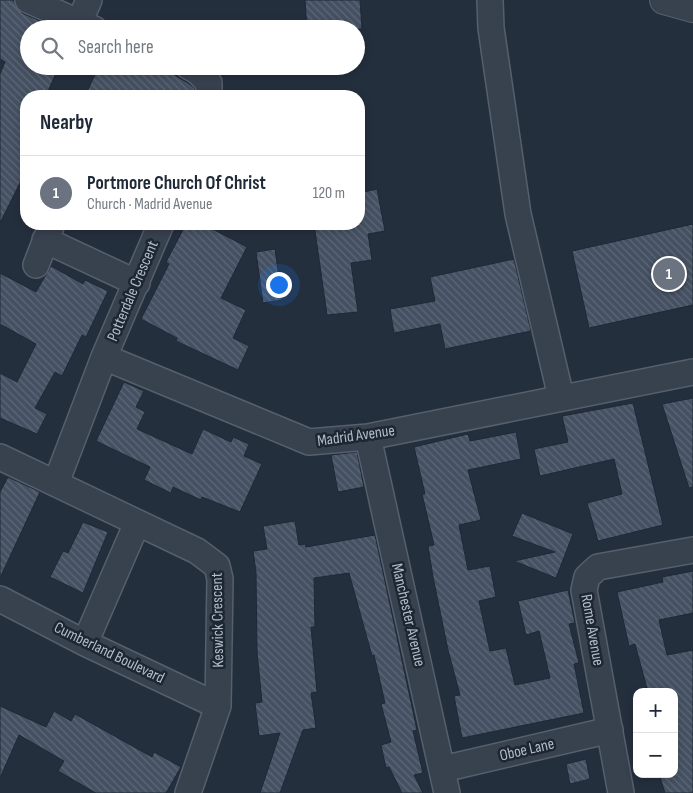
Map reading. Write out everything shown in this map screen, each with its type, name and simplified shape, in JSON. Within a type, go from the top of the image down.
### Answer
[{"type":"street","points":[[28,0],[73,20]]},
{"type":"street","points":[[87,20],[89,0]]},
{"type":"street","points":[[490,0],[491,28],[518,214],[560,397]]},
{"type":"street","points":[[664,0],[693,8]]},
{"type":"street","points":[[201,75],[209,83],[209,90]]},
{"type":"street","name":"Potterdale Crescent","points":[[104,357],[159,230]]},
{"type":"street","points":[[36,265],[48,232],[137,283]]},
{"type":"street","points":[[56,483],[104,357]]},
{"type":"street","name":"Madrid Avenue","points":[[104,357],[310,442],[368,437],[560,397],[693,372]]},
{"type":"street","name":"Manchester Avenue","points":[[368,437],[445,781]]},
{"type":"street","name":"Keswick Crescent","points":[[0,457],[197,551],[217,566],[220,579],[218,706],[188,793]]},
{"type":"street","points":[[85,643],[137,523]]},
{"type":"street","name":"Rome Avenue","points":[[621,793],[584,590],[587,577],[598,567],[693,550]]},
{"type":"street","name":"Cumberland Boulevard","points":[[0,599],[85,643],[218,706]]},
{"type":"street","name":"Oboe Lane","points":[[445,781],[610,730]]},
{"type":"building","points":[[0,0],[13,0],[22,13],[38,20],[20,20],[20,75],[55,75],[49,90],[20,90],[20,183],[0,223],[0,74],[5,62],[0,59]]},
{"type":"building","points":[[305,0],[360,0],[361,20],[306,20]]},
{"type":"building","points":[[95,75],[174,75],[195,89],[195,90],[88,90]]},
{"type":"building","points":[[377,189],[385,231],[368,234],[372,260],[351,263],[358,312],[327,315],[315,230],[365,230],[365,192]]},
{"type":"building","points":[[693,224],[693,305],[589,328],[572,251]]},
{"type":"building","points":[[183,230],[214,230],[247,247],[221,298],[246,310],[233,338],[249,346],[238,370],[176,341],[177,338],[141,319],[169,264],[166,262]]},
{"type":"building","points":[[275,249],[282,300],[263,303],[256,252]]},
{"type":"building","points":[[514,259],[531,331],[445,349],[440,324],[394,333],[390,309],[435,301],[430,277]]},
{"type":"building","points":[[51,266],[83,284],[85,280],[108,291],[86,337],[82,335],[62,376],[55,372],[35,408],[47,414],[37,434],[0,418],[0,373],[17,382],[36,344],[0,324],[0,273],[36,292]]},
{"type":"building","points":[[124,382],[144,391],[136,407],[145,412],[137,429],[192,454],[203,429],[231,442],[233,437],[249,444],[244,456],[262,464],[240,512],[202,497],[201,500],[173,487],[171,493],[144,480],[150,467],[96,441]]},
{"type":"building","points":[[693,398],[693,487],[689,488],[662,404]]},
{"type":"building","points":[[633,403],[663,525],[598,541],[587,503],[622,494],[614,459],[540,476],[534,449],[568,442],[562,416]]},
{"type":"building","points":[[516,432],[521,459],[468,470],[481,520],[459,525],[468,570],[490,566],[496,597],[479,601],[490,651],[506,648],[515,685],[550,678],[539,631],[526,635],[518,601],[568,590],[575,623],[569,624],[579,663],[574,664],[584,713],[462,738],[454,696],[460,695],[448,650],[433,577],[428,546],[434,545],[422,494],[425,494],[414,447],[468,434],[470,441]]},
{"type":"building","points":[[357,452],[364,487],[338,492],[331,455]]},
{"type":"building","points":[[8,477],[40,492],[0,578],[0,492]]},
{"type":"building","points":[[522,513],[573,534],[556,578],[514,561],[555,552],[512,536]]},
{"type":"building","points":[[295,521],[299,545],[305,544],[306,547],[375,535],[417,730],[413,731],[423,773],[414,775],[423,793],[402,793],[389,767],[386,768],[381,745],[391,742],[381,704],[385,703],[374,655],[372,656],[349,573],[314,578],[315,627],[311,627],[317,692],[311,693],[316,728],[303,730],[280,793],[260,793],[280,733],[259,736],[255,703],[262,702],[257,652],[256,572],[253,551],[267,549],[263,526]]},
{"type":"building","points":[[83,522],[108,532],[83,593],[50,577],[63,551],[68,553]]},
{"type":"building","points":[[693,571],[693,613],[659,620],[667,655],[693,650],[693,793],[665,793],[660,778],[678,778],[678,688],[647,688],[635,644],[629,646],[617,592],[663,582],[662,577]]},
{"type":"building","points":[[0,706],[46,727],[54,711],[71,721],[75,714],[152,757],[154,752],[181,767],[166,793],[96,793],[58,771],[64,761],[19,735],[0,778]]},
{"type":"building","points":[[586,759],[590,779],[570,784],[566,764]]},
{"type":"place","name":"Portmore Church Of Christ","points":[[669,274]]}]
